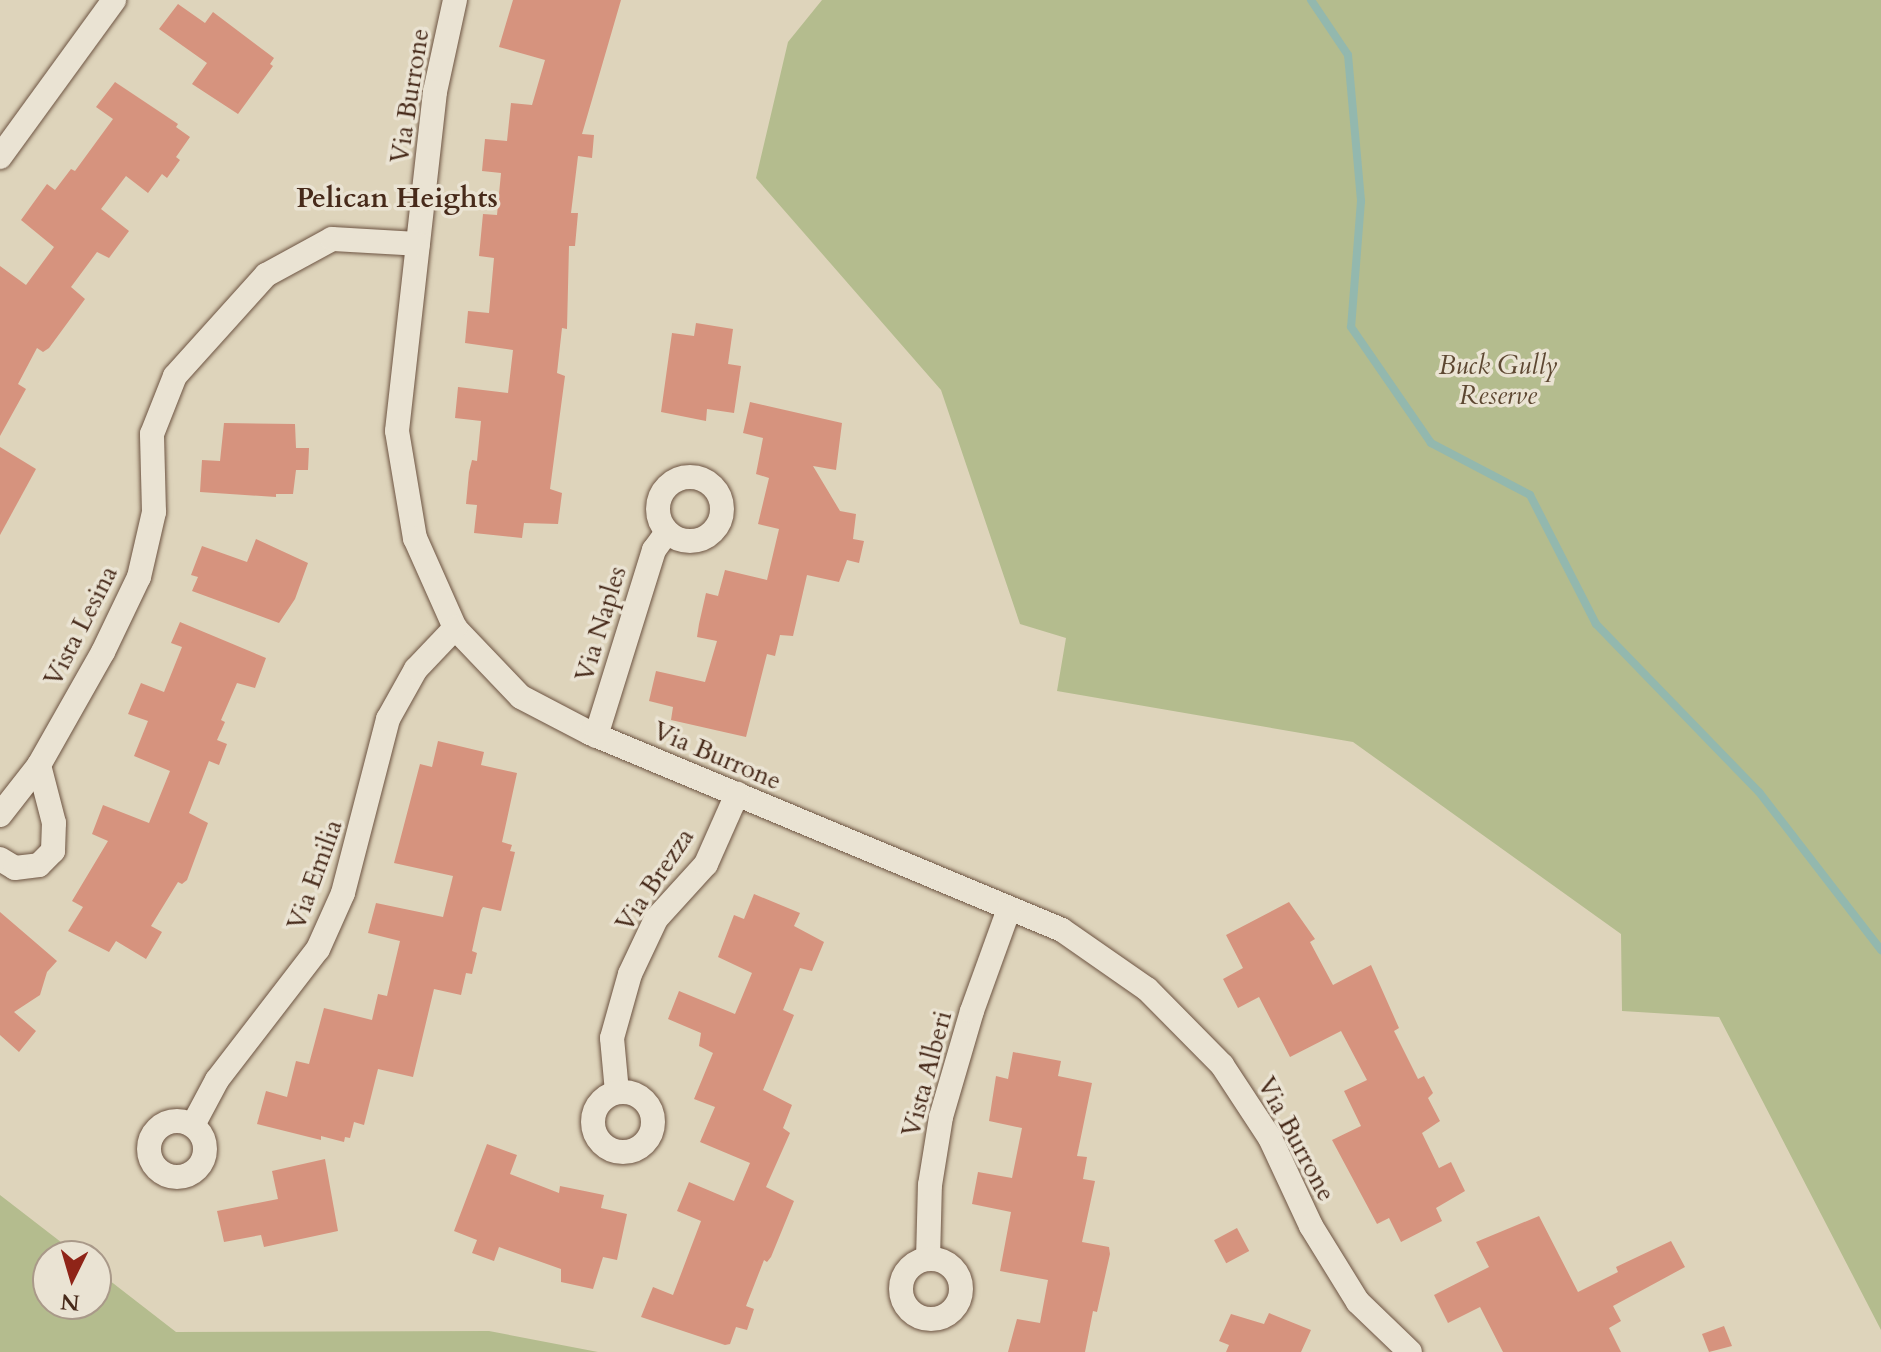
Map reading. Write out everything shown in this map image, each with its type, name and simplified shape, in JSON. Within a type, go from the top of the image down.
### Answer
[{"type":"street","points":[[0,157],[114,0]]},
{"type":"street","name":"Via Burrone","points":[[455,0],[435,92],[397,431],[415,538],[455,628],[521,697],[596,736],[1062,930],[1147,989],[1222,1065],[1270,1138],[1311,1226],[1358,1302],[1410,1352]]},
{"type":"street","name":"Vista Lesina","points":[[0,815],[39,765],[103,652],[139,577],[154,512],[152,434],[175,376],[266,275],[332,239],[418,244]]},
{"type":"street","name":"Via Naples","points":[[596,736],[654,550],[667,532]]},
{"type":"street","name":"Via Emilia","points":[[193,1125],[217,1080],[318,949],[343,893],[388,719],[416,669],[455,628]]},
{"type":"street","points":[[0,859],[15,868],[39,865],[53,851],[54,823],[39,765]]},
{"type":"street","name":"Via Brezza","points":[[617,1092],[612,1038],[630,974],[656,919],[706,864],[737,794]]},
{"type":"street","name":"Vista Alberi","points":[[928,1259],[930,1185],[941,1117],[972,1011],[1009,909]]},
{"type":"green space","name":"Buck Gully Reserve","points":[[822,0],[1881,0],[1881,1330],[1719,1017],[1622,1011],[1621,934],[1353,742],[1057,691],[1066,638],[1020,624],[941,390],[756,178],[788,42]]},
{"type":"green space","points":[[0,1195],[58,1240],[32,1240],[32,1320],[112,1320],[112,1282],[176,1332],[489,1331],[598,1352],[0,1352]]},
{"type":"building","points":[[513,0],[621,0],[582,134],[594,135],[592,158],[578,156],[571,213],[578,213],[575,246],[569,246],[567,329],[562,328],[557,373],[565,376],[550,489],[562,493],[558,524],[524,523],[522,538],[474,533],[477,505],[466,504],[472,460],[477,461],[481,421],[455,418],[458,387],[508,393],[513,350],[465,343],[468,311],[489,313],[494,258],[479,256],[483,214],[497,215],[501,173],[482,171],[485,139],[507,141],[511,103],[532,105],[545,60],[499,47]]},
{"type":"building","points":[[178,4],[205,23],[213,12],[274,58],[270,64],[273,66],[238,114],[192,84],[207,63],[159,29]]},
{"type":"building","points":[[115,82],[178,124],[176,127],[190,137],[176,157],[180,160],[167,178],[162,174],[148,193],[126,176],[101,209],[129,231],[109,258],[97,252],[71,287],[85,299],[49,348],[43,352],[37,348],[18,384],[26,389],[0,436],[0,266],[26,285],[54,247],[21,220],[47,184],[55,190],[71,169],[75,171],[113,119],[96,107]]},
{"type":"building","points":[[696,323],[733,329],[728,364],[741,366],[734,413],[707,409],[706,421],[661,412],[672,333],[694,336]]},
{"type":"building","points":[[750,402],[842,423],[836,470],[813,466],[840,511],[856,514],[853,539],[864,541],[859,563],[847,560],[839,582],[807,575],[793,636],[780,635],[775,656],[767,654],[746,737],[671,720],[673,707],[649,701],[656,671],[705,682],[717,641],[697,637],[699,624],[706,593],[718,596],[725,570],[767,580],[779,529],[758,524],[769,478],[756,474],[763,438],[743,433]]},
{"type":"building","points":[[224,423],[295,424],[296,448],[309,448],[308,470],[296,470],[293,494],[276,494],[276,497],[200,492],[202,460],[220,461]]},
{"type":"building","points":[[0,447],[36,469],[0,535]]},
{"type":"building","points":[[256,539],[308,563],[295,599],[279,623],[192,591],[198,577],[191,575],[202,546],[247,562]]},
{"type":"building","points":[[180,622],[266,658],[255,688],[237,683],[221,720],[225,722],[217,740],[227,744],[219,765],[209,761],[189,813],[208,823],[187,880],[182,884],[178,882],[151,926],[162,932],[146,959],[116,941],[109,952],[68,931],[83,907],[72,901],[108,841],[92,834],[103,805],[149,823],[170,771],[134,756],[148,721],[128,714],[141,683],[164,692],[182,647],[171,643]]},
{"type":"building","points":[[438,741],[484,752],[481,765],[517,773],[502,842],[512,845],[510,851],[515,852],[501,911],[483,907],[481,910],[472,951],[477,953],[472,974],[466,973],[461,995],[434,989],[413,1077],[378,1069],[364,1125],[354,1122],[350,1138],[345,1137],[344,1142],[321,1136],[321,1140],[257,1124],[266,1091],[287,1097],[296,1061],[309,1064],[324,1008],[372,1020],[378,994],[387,996],[400,941],[368,933],[376,903],[443,917],[453,876],[394,863],[420,764],[432,767]]},
{"type":"building","points":[[754,894],[800,913],[794,926],[824,942],[812,971],[800,968],[783,1010],[794,1015],[763,1090],[792,1105],[783,1128],[790,1133],[766,1187],[794,1201],[771,1257],[767,1262],[764,1260],[746,1306],[754,1309],[747,1330],[736,1327],[730,1344],[725,1345],[641,1317],[653,1287],[673,1295],[701,1221],[677,1211],[689,1182],[734,1201],[750,1163],[700,1142],[715,1107],[694,1099],[713,1053],[699,1046],[701,1033],[668,1019],[679,991],[735,1014],[752,973],[718,957],[734,915],[744,919]]},
{"type":"building","points":[[1289,902],[1315,939],[1310,942],[1333,985],[1371,965],[1399,1028],[1394,1031],[1418,1079],[1424,1076],[1433,1093],[1428,1098],[1440,1121],[1422,1133],[1439,1168],[1451,1162],[1465,1191],[1436,1208],[1442,1221],[1401,1242],[1389,1218],[1377,1224],[1332,1140],[1361,1126],[1344,1091],[1367,1080],[1341,1031],[1290,1057],[1259,997],[1238,1008],[1223,979],[1243,968],[1226,935]]},
{"type":"building","points":[[0,912],[57,961],[47,972],[40,995],[14,1012],[36,1031],[19,1052],[0,1035]]},
{"type":"building","points":[[1013,1052],[1061,1061],[1058,1076],[1092,1083],[1077,1156],[1087,1157],[1083,1179],[1095,1181],[1082,1242],[1109,1247],[1110,1254],[1085,1352],[1008,1352],[1017,1319],[1040,1323],[1048,1280],[1000,1271],[1011,1212],[972,1204],[978,1172],[1012,1178],[1022,1128],[989,1121],[996,1076],[1008,1079]]},
{"type":"building","points":[[487,1144],[517,1155],[510,1174],[559,1193],[560,1186],[604,1195],[601,1208],[627,1214],[617,1260],[603,1257],[593,1289],[561,1282],[561,1269],[499,1247],[494,1261],[472,1253],[477,1240],[454,1231]]},
{"type":"building","points":[[325,1159],[338,1231],[264,1247],[261,1235],[224,1242],[217,1211],[278,1199],[272,1171]]},
{"type":"building","points":[[1539,1216],[1578,1292],[1618,1272],[1616,1267],[1671,1241],[1685,1267],[1613,1306],[1621,1321],[1609,1328],[1621,1352],[1503,1352],[1480,1307],[1448,1323],[1434,1295],[1489,1267],[1476,1242]]},
{"type":"building","points":[[1237,1228],[1249,1251],[1226,1263],[1214,1240]]},
{"type":"building","points":[[1269,1313],[1311,1330],[1301,1352],[1226,1352],[1229,1345],[1219,1341],[1231,1314],[1264,1324]]},
{"type":"building","points":[[1724,1326],[1732,1346],[1709,1352],[1702,1334]]},
{"type":"waterway","points":[[1311,0],[1348,55],[1361,201],[1351,327],[1431,443],[1530,495],[1596,624],[1759,792],[1881,950]]},
{"type":"district","name":"Pelican Heights","points":[[397,198]]}]
